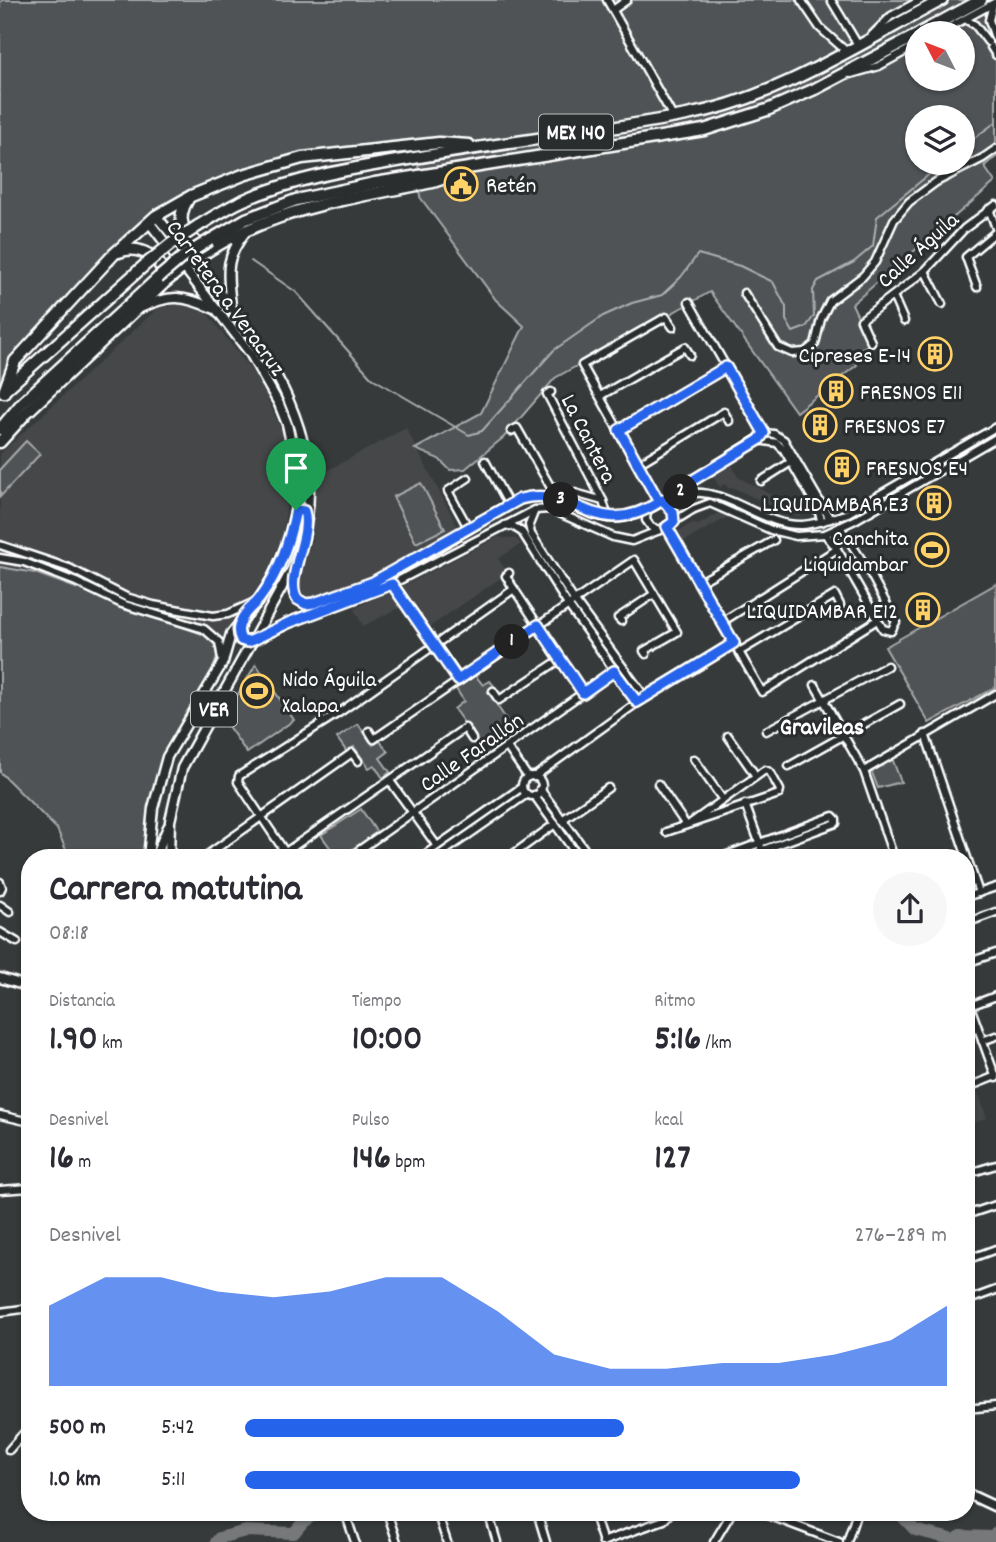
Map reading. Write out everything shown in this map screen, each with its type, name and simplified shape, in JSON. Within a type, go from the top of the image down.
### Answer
[{"type":"highway","name":"MEX 140","points":[[2,394],[146,264],[198,226],[242,201],[294,182],[370,165],[673,117],[748,97],[797,76],[942,0]]},
{"type":"highway","name":"MEX 140","points":[[942,21],[981,0]]},
{"type":"highway","name":"MEX 140","points":[[0,429],[22,403],[161,281],[184,257],[246,219],[296,200],[375,183],[704,130],[767,110],[839,77],[905,41]]},
{"type":"highway","points":[[2,394],[15,361],[114,254],[153,219],[191,196],[243,175],[302,158],[439,143],[476,147]]},
{"type":"highway","points":[[0,442],[28,411],[138,309],[161,281],[207,252],[248,229],[311,206],[433,182],[475,168]]},
{"type":"highway","points":[[191,196],[181,211],[181,222],[189,236],[207,252]]},
{"type":"highway","points":[[114,254],[127,249],[143,250],[164,273],[161,281]]},
{"type":"main road","name":"Carretera a Veracruz","points":[[153,219],[188,263],[231,307],[277,374],[301,430],[309,494],[306,526],[298,557],[182,768],[170,821],[169,849]]},
{"type":"main road","points":[[231,307],[228,267],[236,245],[248,229]]},
{"type":"main road","name":"Carretera a Veracruz","points":[[149,849],[153,808],[167,757],[223,662],[231,634],[259,600],[282,559],[296,510],[296,465],[288,424],[250,353],[188,263]]},
{"type":"main road","points":[[138,309],[161,298],[176,296],[218,310]]},
{"type":"main road","points":[[296,510],[304,511],[306,526]]},
{"type":"main road","points":[[244,616],[238,635],[241,640],[253,640]]},
{"type":"main road","points":[[209,685],[201,708],[206,712],[213,709]]},
{"type":"main road","points":[[158,849],[170,821]]},
{"type":"main road","points":[[0,978],[21,984]]},
{"type":"main road","points":[[975,1497],[996,1507]]},
{"type":"street","points":[[607,0],[673,117]]},
{"type":"street","points":[[613,10],[627,0]]},
{"type":"street","points":[[802,0],[820,28],[846,51]]},
{"type":"street","points":[[831,0],[858,45]]},
{"type":"street","points":[[868,39],[891,16],[920,0]]},
{"type":"street","points":[[961,21],[995,3]]},
{"type":"street","points":[[995,3],[989,20],[995,37]]},
{"type":"street","points":[[965,19],[975,25],[996,55]]},
{"type":"street","points":[[839,77],[879,66],[905,52]]},
{"type":"street","points":[[744,293],[778,348],[792,353],[805,352],[815,344],[821,319],[830,301],[863,276],[875,262],[894,220],[909,202],[936,182],[984,159],[996,149]]},
{"type":"street","points":[[977,286],[966,257],[996,230],[993,207]]},
{"type":"street","name":"Calle Águila","points":[[871,342],[861,320],[925,271],[964,229],[993,207]]},
{"type":"street","points":[[925,271],[942,304]]},
{"type":"street","points":[[893,296],[904,321]]},
{"type":"street","points":[[690,302],[764,433]]},
{"type":"street","points":[[673,327],[666,317],[582,365],[638,464],[661,501],[673,512],[674,522]]},
{"type":"street","points":[[600,396],[685,347],[690,355]]},
{"type":"street","points":[[619,430],[726,367]]},
{"type":"street","name":"La Cantera","points":[[551,392],[547,394],[603,501],[608,518]]},
{"type":"street","points":[[638,464],[724,412],[729,421]]},
{"type":"street","points":[[298,557],[292,587],[297,599],[306,604],[336,597],[373,582],[520,499],[543,496],[568,502],[608,518],[623,518],[679,495],[699,493],[723,497],[772,520],[790,524],[822,522],[848,513],[996,427]]},
{"type":"street","name":"La Cantera","points":[[511,431],[517,428],[550,486],[603,501]]},
{"type":"street","points":[[679,495],[690,482],[759,440],[764,433]]},
{"type":"street","points":[[764,433],[774,434],[784,440],[830,519]]},
{"type":"street","points":[[253,640],[288,623],[392,584],[535,510],[551,509],[613,537],[632,541],[710,503],[771,530],[796,536],[825,534],[996,438]]},
{"type":"street","points":[[759,440],[777,443],[784,450],[817,507],[822,522]]},
{"type":"street","points":[[485,461],[509,505]]},
{"type":"street","points":[[761,481],[791,462]]},
{"type":"street","points":[[468,478],[448,491],[469,529]]},
{"type":"street","points":[[520,499],[520,517]]},
{"type":"street","points":[[535,510],[529,525],[531,534],[571,603],[637,702]]},
{"type":"street","points":[[647,510],[646,520],[651,527],[663,528]]},
{"type":"street","points":[[505,525],[522,532],[571,603],[645,697]]},
{"type":"street","points":[[837,549],[835,534],[840,527]]},
{"type":"street","points":[[825,534],[837,549],[877,620],[887,632],[895,628],[896,622],[840,527]]},
{"type":"street","points":[[663,528],[700,582],[762,692],[877,620]]},
{"type":"street","points":[[700,582],[774,540]]},
{"type":"street","points":[[0,545],[69,568],[126,597],[153,605],[213,616],[239,610],[259,600]]},
{"type":"street","points":[[722,622],[837,549]]},
{"type":"street","points":[[0,558],[24,562],[76,582],[122,604],[209,631],[219,642],[223,662]]},
{"type":"street","points":[[369,731],[374,738],[634,560],[677,632],[644,651],[646,654]]},
{"type":"street","points":[[509,573],[506,576],[514,589],[583,693]]},
{"type":"street","points":[[387,575],[458,680]]},
{"type":"street","points":[[373,582],[376,590]]},
{"type":"street","points":[[283,849],[237,779],[340,712],[514,589]]},
{"type":"street","points":[[621,621],[618,618],[654,594]]},
{"type":"street","points":[[739,652],[835,595],[840,605]]},
{"type":"street","points":[[433,849],[522,787],[523,781],[637,702],[734,643]]},
{"type":"street","points":[[493,691],[499,700],[561,659]]},
{"type":"street","points":[[766,731],[825,702],[887,666]]},
{"type":"street","name":"Calle Farallón","points":[[361,849],[614,671]]},
{"type":"street","points":[[815,685],[864,771],[891,849]]},
{"type":"street","points":[[864,771],[996,694]]},
{"type":"street","points":[[789,766],[900,704]]},
{"type":"street","points":[[295,849],[465,728],[472,739]]},
{"type":"street","points":[[925,734],[964,849]]},
{"type":"street","points":[[728,736],[756,776]]},
{"type":"street","points":[[507,747],[531,777],[539,780],[540,789],[584,849]]},
{"type":"street","points":[[215,849],[352,753],[358,761]]},
{"type":"street","points":[[694,759],[723,800]]},
{"type":"street","points":[[666,832],[689,824],[746,804],[780,792],[768,770],[689,824]]},
{"type":"street","points":[[390,781],[437,846]]},
{"type":"street","points":[[658,784],[689,824]]},
{"type":"street","points":[[522,787],[555,824],[572,849]]},
{"type":"street","points":[[562,820],[608,788]]},
{"type":"street","points":[[449,849],[540,789]]},
{"type":"street","points":[[746,804],[762,849]]},
{"type":"street","points":[[750,849],[761,846],[835,823],[836,819],[832,816],[761,846],[756,849]]},
{"type":"street","points":[[520,849],[555,824]]},
{"type":"street","points":[[566,840],[573,836]]},
{"type":"street","points":[[975,881],[979,893]]},
{"type":"street","points":[[0,882],[0,891]]},
{"type":"street","points":[[975,894],[996,887]]},
{"type":"street","points":[[0,905],[10,912]]},
{"type":"street","points":[[975,920],[996,912]]},
{"type":"street","points":[[0,932],[16,942]]},
{"type":"street","points":[[975,960],[996,953]]},
{"type":"street","points":[[975,1004],[996,996]]},
{"type":"street","points":[[975,1021],[996,1077],[975,1084]]},
{"type":"street","points":[[982,1041],[996,1036]]},
{"type":"street","points":[[0,1115],[21,1120]]},
{"type":"street","points":[[975,1172],[996,1166]]},
{"type":"street","points":[[0,1190],[21,1189]]},
{"type":"street","points":[[975,1213],[996,1206]]},
{"type":"street","points":[[975,1257],[996,1249]]},
{"type":"street","points":[[975,1298],[996,1290]]},
{"type":"street","points":[[0,1311],[21,1309]]},
{"type":"street","points":[[975,1408],[996,1406]]},
{"type":"street","points":[[9,1450],[21,1436]]},
{"type":"street","points":[[348,1521],[355,1542]]},
{"type":"street","points":[[390,1521],[397,1542]]},
{"type":"street","points":[[440,1521],[447,1542]]},
{"type":"street","points":[[491,1521],[497,1542]]},
{"type":"street","points":[[540,1521],[546,1542]]},
{"type":"street","points":[[596,1521],[603,1542],[661,1521]]},
{"type":"street","points":[[717,1541],[727,1521]]},
{"type":"street","points":[[784,1521],[839,1542]]},
{"type":"street","points":[[847,1542],[854,1521]]},
{"type":"shaded area","points":[[3,0],[996,0],[996,157],[984,166],[995,182],[852,304],[871,344],[853,352],[857,365],[796,412],[710,292],[555,378],[504,437],[465,469],[450,470],[439,459],[415,449],[481,413],[524,326],[496,300],[420,197],[417,145],[311,158],[194,195],[133,237],[50,323],[0,381],[0,2]]},
{"type":"shaded area","points":[[181,304],[207,313],[260,382],[283,434],[290,483],[281,544],[262,586],[217,656],[205,635],[35,573],[0,568],[0,454],[158,308]]},
{"type":"shaded area","points":[[406,428],[460,531],[378,576],[318,600],[305,602],[295,588],[312,542],[315,477]]},
{"type":"shaded area","points":[[26,441],[40,454],[0,497],[0,469]]},
{"type":"shaded area","points":[[732,465],[738,477],[773,496],[794,501],[801,516],[783,515],[780,510],[734,488],[728,488],[725,484],[720,487],[713,477]]},
{"type":"shaded area","points":[[421,483],[445,529],[416,543],[393,497]]},
{"type":"shaded area","points":[[721,512],[731,515],[683,542],[677,532],[692,523],[698,525]]},
{"type":"shaded area","points":[[498,537],[516,539],[521,544],[498,559],[508,573],[428,628],[401,587]]},
{"type":"shaded area","points":[[0,567],[35,573],[213,638],[217,656],[213,671],[157,784],[147,849],[66,849],[57,829],[0,772]]},
{"type":"shaded area","points":[[996,584],[996,687],[929,723],[885,647]]},
{"type":"shaded area","points":[[390,590],[399,608],[363,626],[354,609]]},
{"type":"shaded area","name":"Nido Águila Xalapa","points":[[256,664],[294,720],[247,753],[223,719]]},
{"type":"shaded area","points":[[475,675],[483,685],[490,681],[495,687],[488,692],[516,734],[492,752],[485,742],[480,745],[454,709],[464,701],[456,689]]},
{"type":"shaded area","points":[[358,724],[373,745],[380,741],[388,752],[380,758],[390,772],[383,778],[374,765],[369,768],[354,747],[347,752],[337,738]]},
{"type":"shaded area","points":[[892,758],[901,782],[878,788],[871,770]]},
{"type":"shaded area","points":[[361,809],[378,834],[356,849],[331,849],[321,835]]},
{"type":"shaded area","points":[[977,1089],[987,1118],[975,1122]]},
{"type":"waterway","points":[[975,137],[996,122]]},
{"type":"waterway","points":[[251,261],[296,292],[372,378],[469,435],[482,431],[554,350],[603,316],[632,303],[662,295],[681,277],[698,254],[740,266],[773,282],[786,307],[786,320],[793,332],[806,327],[814,316],[813,290],[818,281],[854,262],[873,246],[877,217],[928,175]]},
{"type":"waterway","points":[[216,1542],[219,1538],[246,1531],[294,1533],[304,1521]]},
{"type":"waterway","points":[[906,1521],[915,1530],[955,1540],[961,1536],[993,1537],[996,1533]]},
{"type":"place","name":"Retén","points":[[461,184]]},
{"type":"place","name":"Cipreses E-14","points":[[935,354]]},
{"type":"place","name":"FRESNOS E11","points":[[836,391]]},
{"type":"place","name":"FRESNOS E7","points":[[820,425]]},
{"type":"place","name":"FRESNOS E4","points":[[842,467]]},
{"type":"place","name":"LIQUIDAMBAR E3","points":[[934,503]]},
{"type":"place","name":"Canchita Liquidambar","points":[[932,550]]},
{"type":"place","name":"LIQUIDAMBAR E12","points":[[923,610]]},
{"type":"place","name":"Nido Águila Xalapa","points":[[257,691]]},
{"type":"district","name":"Gravileas","points":[[822,726]]},
{"type":"route","points":[[726,367],[764,433],[759,440],[690,482],[679,495],[663,500],[673,512],[674,522],[667,527],[734,643],[637,702],[614,671],[583,693],[538,625],[458,680],[392,584],[306,615],[253,640],[241,640],[238,629],[244,616],[259,600],[273,578],[290,538],[296,510],[304,511],[306,526],[292,587],[301,602],[314,603],[336,597],[387,575],[520,499],[543,496],[568,502],[608,518],[623,518],[647,510],[659,502],[619,430],[726,367]]}]
